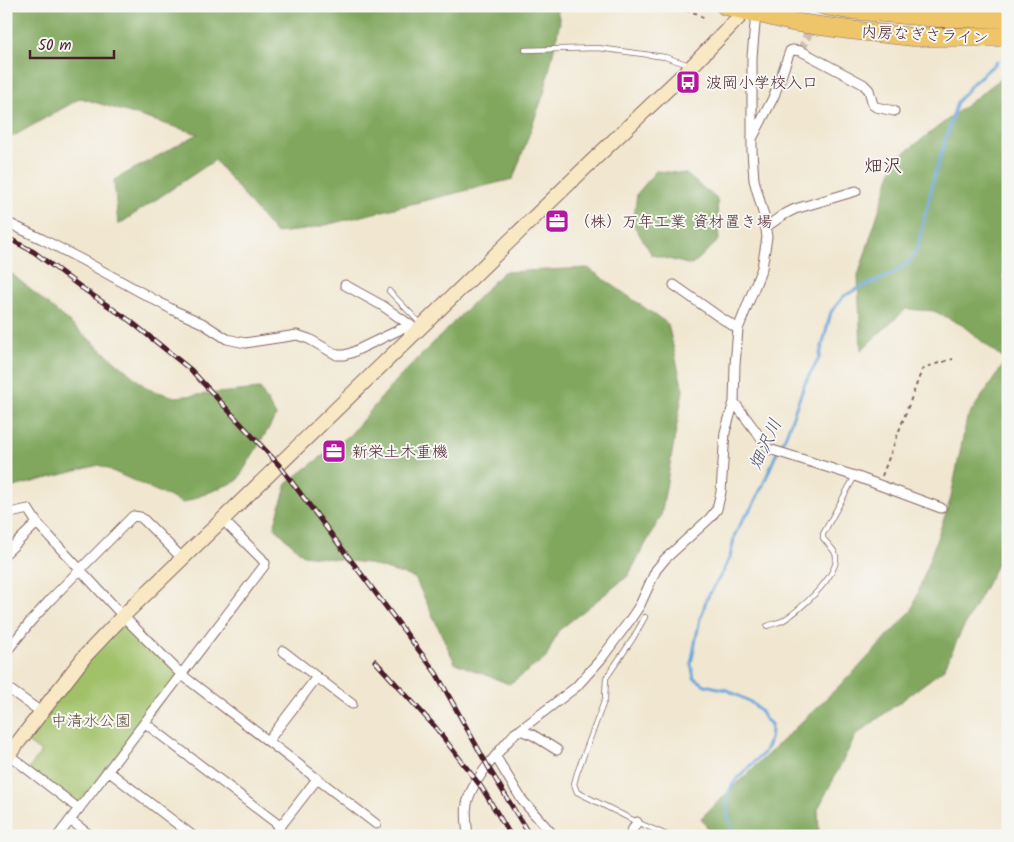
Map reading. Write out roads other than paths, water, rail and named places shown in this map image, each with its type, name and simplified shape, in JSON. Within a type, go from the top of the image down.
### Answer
[{"type":"highway","name":"内房なぎさライン","points":[[725,6],[751,10],[792,22],[912,37],[1008,37]]},
{"type":"highway","name":"内房なぎさライン","points":[[825,6],[938,18],[1008,19]]},
{"type":"street","points":[[79,809],[7,757],[85,656],[123,616],[751,10]]},
{"type":"street","points":[[468,836],[466,806],[469,796],[482,774],[514,733],[576,686],[601,659],[640,605],[656,570],[717,509],[721,492],[725,432],[734,402],[738,329],[762,268],[767,237],[764,216],[754,180],[751,140],[751,10]]},
{"type":"street","points":[[751,140],[774,96],[792,50],[801,51],[863,84],[869,90],[873,104],[876,107],[894,111]]},
{"type":"street","points":[[766,227],[795,209],[856,191]]},
{"type":"street","points":[[6,222],[71,254],[173,310],[202,323],[227,339],[236,342],[244,344],[297,335],[309,339],[337,355],[344,355],[401,329],[418,330]]},
{"type":"street","points":[[345,285],[383,306],[418,330]]},
{"type":"street","points":[[674,285],[738,329]]},
{"type":"street","points":[[734,402],[769,449],[854,476],[940,508]]},
{"type":"street","points":[[6,514],[28,509],[37,523],[123,616],[182,675],[376,824]]},
{"type":"street","points":[[6,652],[51,599],[133,516],[143,519],[183,559]]},
{"type":"street","points":[[58,836],[264,566],[261,558],[223,520]]},
{"type":"street","points":[[6,553],[37,523]]},
{"type":"street","points":[[283,651],[352,704]]},
{"type":"street","points":[[268,741],[317,677]]},
{"type":"street","points":[[6,686],[41,712]]},
{"type":"street","points":[[145,723],[280,826]]},
{"type":"street","points":[[520,730],[557,750]]},
{"type":"street","points":[[496,757],[522,800],[554,836]]},
{"type":"street","points":[[108,771],[193,836]]},
{"type":"street","points":[[273,836],[317,778]]},
{"type":"street","points":[[70,820],[91,836]]},
{"type":"street","points":[[629,836],[637,822]]},
{"type":"lane","points":[[525,50],[598,48],[665,56],[692,66]]},
{"type":"lane","points":[[389,291],[418,330]]},
{"type":"lane","points":[[767,626],[783,620],[803,605],[824,585],[830,576],[835,565],[835,554],[823,538],[823,534],[854,476]]},
{"type":"lane","points":[[645,617],[606,678],[605,699],[574,784],[577,792],[669,836]]},
{"type":"waterway","name":"畑沢川","points":[[737,836],[731,828],[728,817],[728,795],[738,778],[767,748],[770,741],[771,724],[765,719],[759,709],[749,701],[727,690],[705,685],[694,678],[691,664],[700,618],[706,600],[724,570],[730,557],[735,534],[752,507],[786,435],[805,383],[819,358],[831,312],[844,296],[893,274],[908,263],[917,250],[934,177],[957,102],[973,83],[997,62]]},
{"type":"tunnel","points":[[801,51],[819,6]]},
{"type":"railway","points":[[6,237],[34,252],[129,320],[191,370],[279,465],[436,673],[490,770],[530,836]]},
{"type":"railway","points":[[375,661],[436,728],[482,788],[511,836]]},
{"type":"place","name":"波岡小学校入口","points":[[688,82]]},
{"type":"place","name":"（株）万年工業 資材置き場","points":[[557,221]]},
{"type":"place","name":"新栄土木重機","points":[[334,451]]},
{"type":"district","name":"畑沢","points":[[883,165]]},
{"type":"park label","name":"中清水公園","points":[[91,720]]}]
